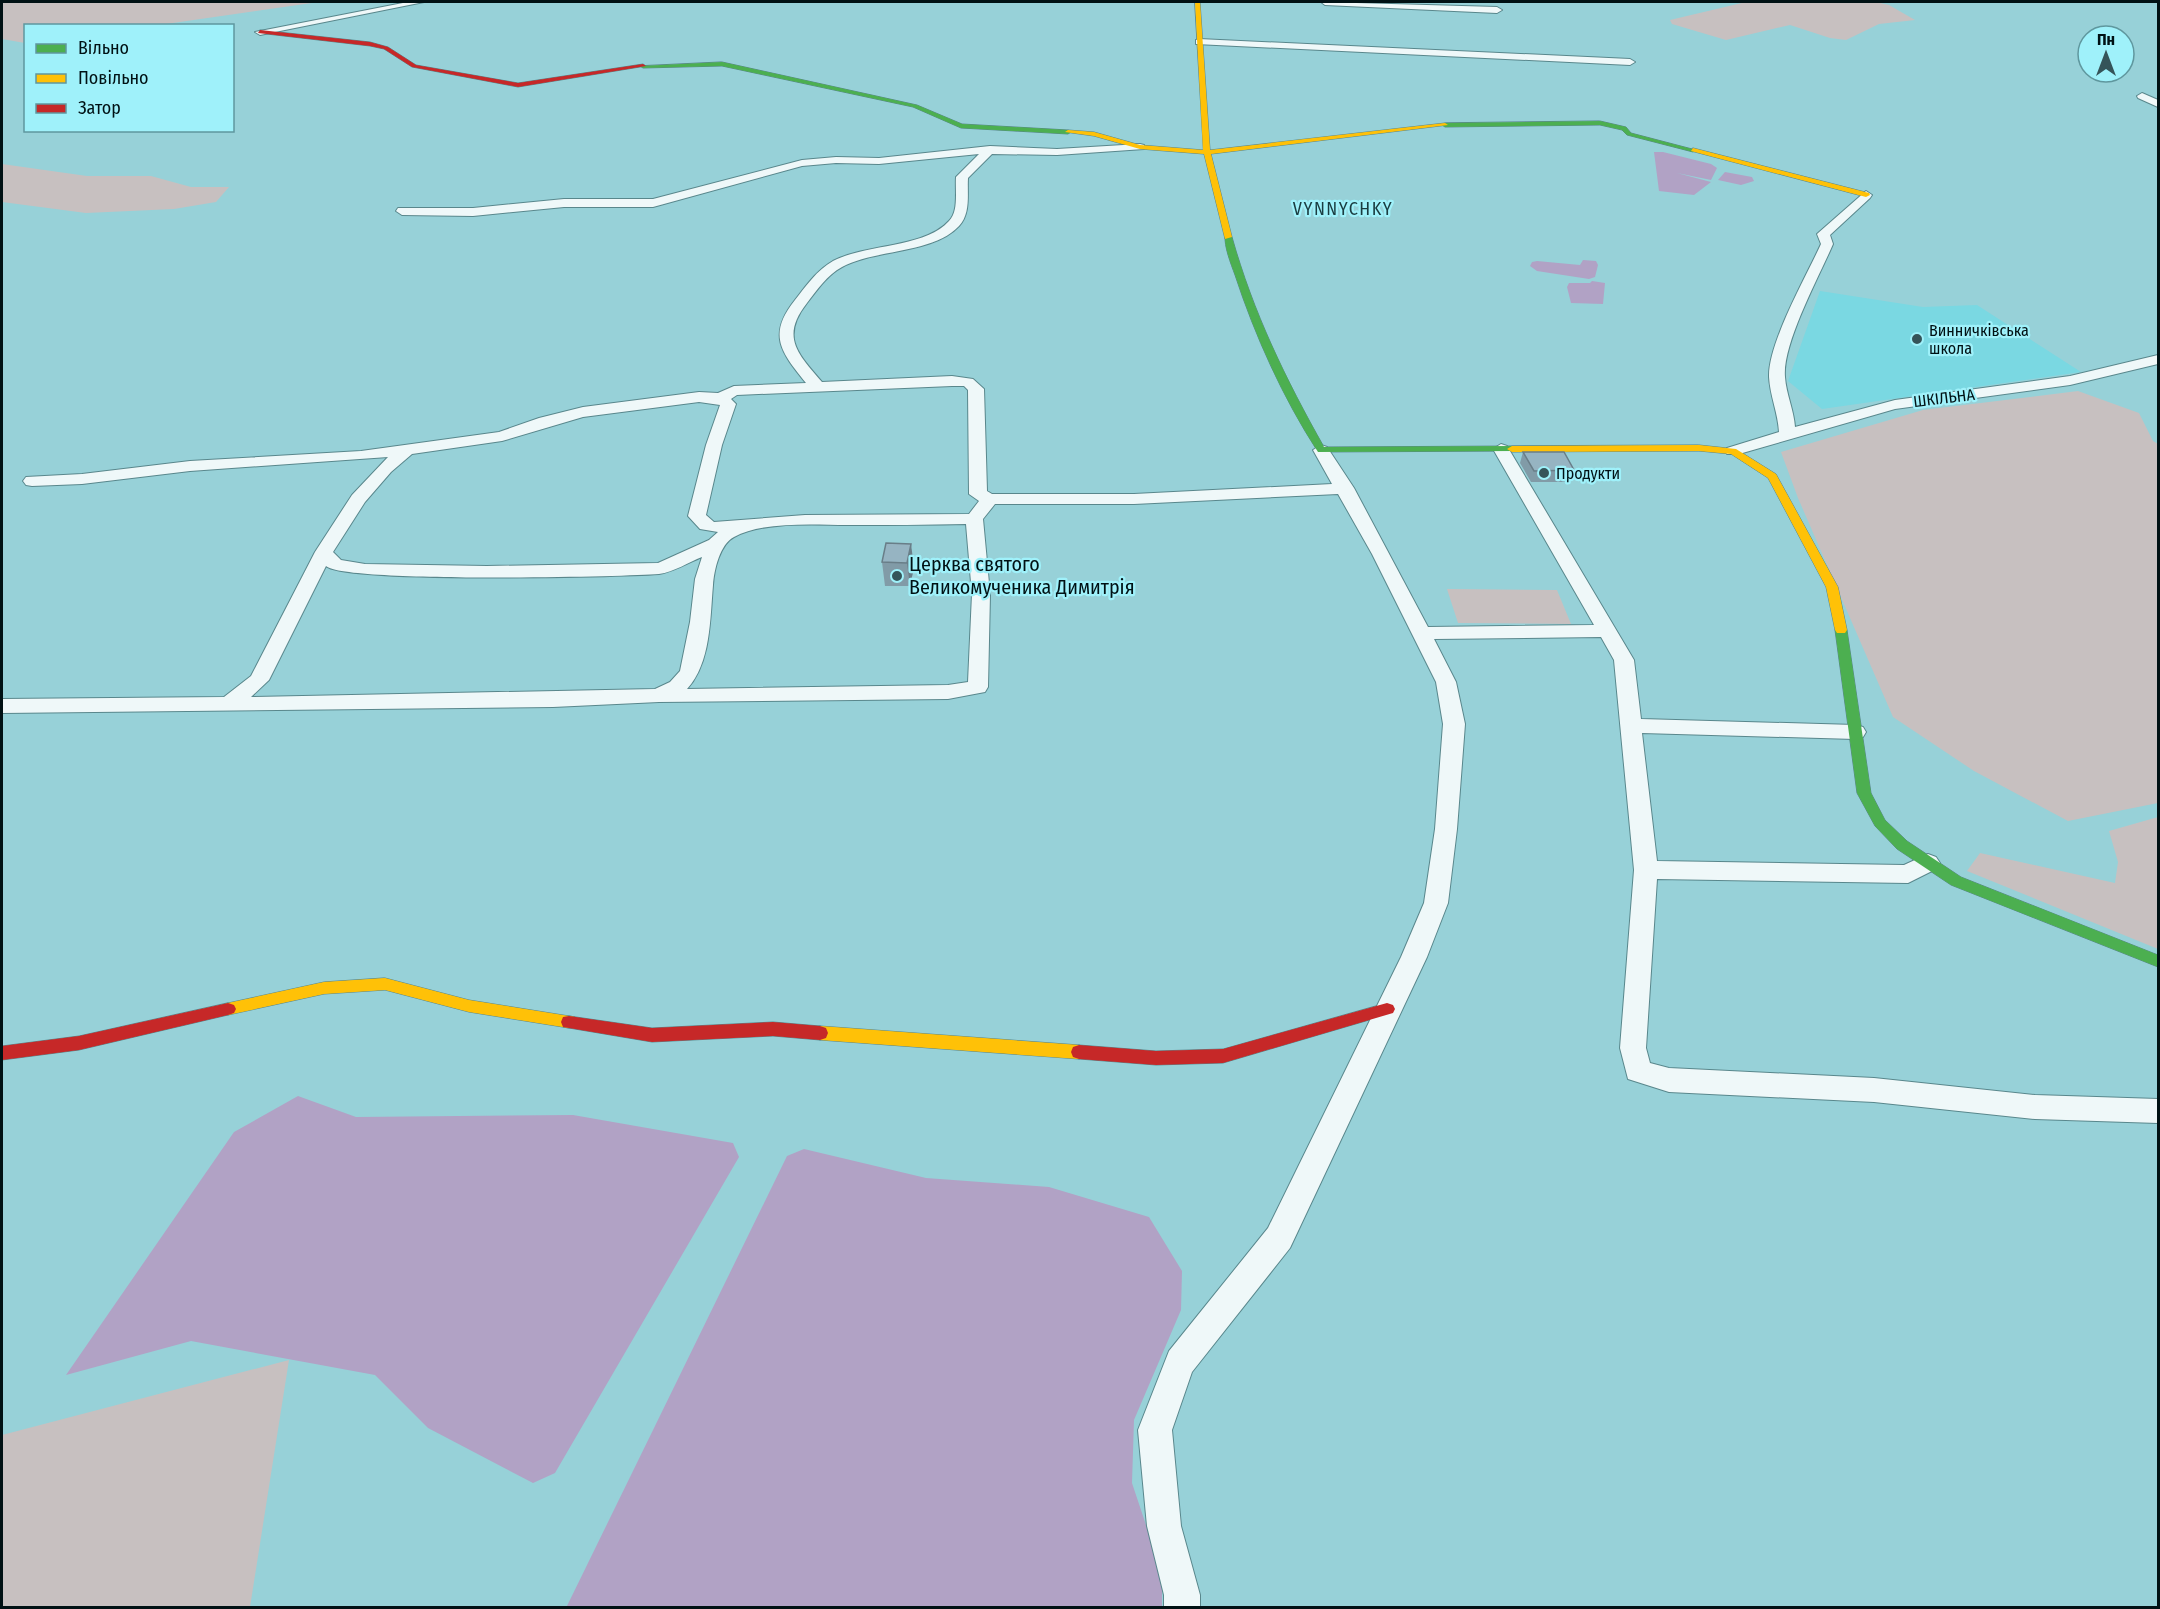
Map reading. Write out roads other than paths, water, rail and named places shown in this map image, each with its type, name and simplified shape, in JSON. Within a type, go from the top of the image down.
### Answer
[{"type":"street","points":[[260,32],[420,2]]},
{"type":"street","points":[[1182,1608],[1182,1595],[1164,1526],[1155,1430],[1180,1362],[1280,1238],[1387,1009],[1414,957],[1436,903],[1446,829],[1454,724],[1446,682],[1345,488],[1301,416],[1258,324],[1233,257],[1207,152],[1197,2]]},
{"type":"street","points":[[1325,2],[1497,10]]},
{"type":"street","points":[[260,32],[370,44],[386,48],[414,66],[518,85],[657,64],[722,64],[915,106],[961,126],[1094,134],[1140,147]]},
{"type":"street","points":[[1199,42],[1630,62]]},
{"type":"street","points":[[2142,96],[2158,104]]},
{"type":"street","points":[[402,211],[473,212],[564,203],[653,203],[802,163],[836,160],[879,161],[990,149],[1057,152],[1140,147],[1207,152],[1440,125],[1600,123],[1624,128],[1629,134],[1866,195]]},
{"type":"street","points":[[819,389],[786,348],[785,325],[796,305],[837,264],[934,235],[953,225],[962,211],[962,177],[990,149]]},
{"type":"street","points":[[1787,435],[1786,412],[1777,377],[1782,346],[1827,244],[1823,234],[1866,195]]},
{"type":"street","name":"ШКІЛЬНА","points":[[1733,451],[1863,411],[2116,373],[2158,359]]},
{"type":"street","points":[[32,481],[82,479],[190,466],[361,456],[502,436],[544,421],[583,412],[699,397],[722,398],[734,391],[819,389],[952,381],[968,382],[976,389],[978,494],[990,499],[1024,497],[1134,499],[1345,488]]},
{"type":"street","points":[[722,398],[728,404],[714,445],[697,516],[706,525],[714,527],[754,525],[805,520],[974,519]]},
{"type":"street","points":[[1321,450],[1699,448],[1733,451],[1772,476],[1832,587],[1846,654],[1864,793],[1880,823],[1902,845],[1956,881],[2158,961]]},
{"type":"street","points":[[228,704],[259,680],[324,552],[357,499],[385,468],[408,449]]},
{"type":"street","points":[[1501,449],[1624,660],[1633,726],[1636,794],[1646,870],[1633,1048],[1638,1071],[1669,1080],[1874,1090],[2035,1107],[2158,1111]]},
{"type":"street","points":[[2,706],[553,700],[658,696],[948,692],[978,687],[981,594],[974,519],[990,499]]},
{"type":"street","points":[[324,552],[335,565],[365,570],[487,572],[661,568],[715,544],[727,533],[754,525]]},
{"type":"street","points":[[658,696],[677,687],[690,674],[700,622],[704,579],[715,544]]},
{"type":"street","points":[[1422,633],[1606,631]]},
{"type":"street","points":[[2,722],[72,705]]},
{"type":"street","points":[[1633,726],[1855,732]]},
{"type":"street","points":[[1646,870],[1908,874],[1928,863]]},
{"type":"street","points":[[2,1053],[79,1043],[324,988],[385,984],[469,1006],[652,1035],[773,1029],[1156,1058],[1223,1056],[1387,1009]]},
{"type":"place","name":"Винничківська школа","points":[[1917,339]]},
{"type":"place","name":"Продукти","points":[[1544,473]]},
{"type":"place","name":"Церква святого Великомученика Димитрія","points":[[897,576]]},
{"type":"district","name":"VYNNYCHKY","points":[[1343,209]]}]
